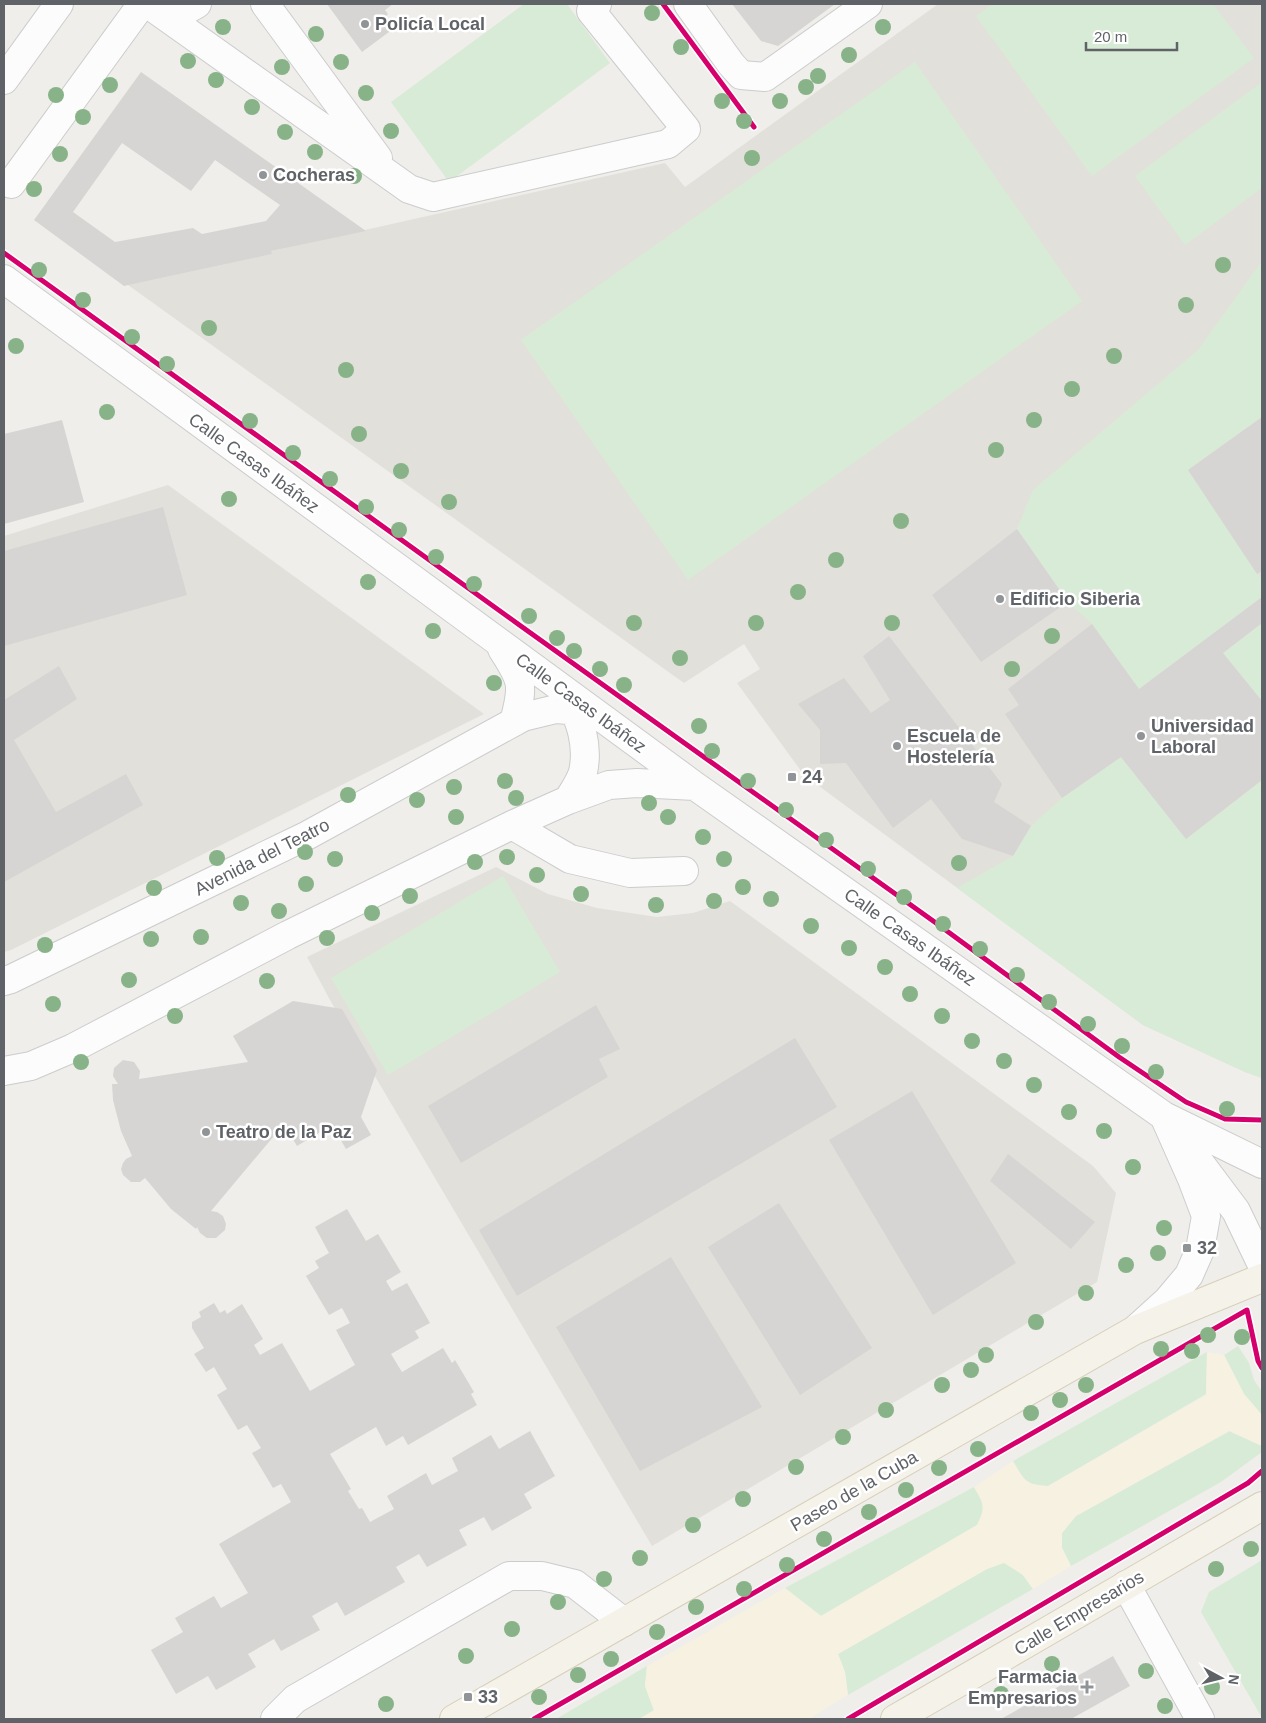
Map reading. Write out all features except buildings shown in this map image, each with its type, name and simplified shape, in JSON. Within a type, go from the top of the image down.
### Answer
[{"type":"main road","name":"Paseo de la Cuba","points":[[454,1719],[1135,1330],[1262,1278]]},
{"type":"main road","name":"Calle Empresarios","points":[[895,1719],[1074,1618],[1126,1585],[1262,1506]]},
{"type":"street","points":[[4,80],[59,4]]},
{"type":"street","points":[[10,184],[142,4]]},
{"type":"street","points":[[159,11],[197,4]]},
{"type":"street","points":[[265,4],[392,177]]},
{"type":"street","points":[[159,11],[409,189],[433,197],[668,144],[686,129],[591,10],[597,4]]},
{"type":"street","points":[[688,4],[731,64],[741,75],[754,77],[765,77],[778,69],[868,4]]},
{"type":"street","name":"Calle Casas Ibáñez","points":[[4,279],[497,641],[578,704],[694,786],[1164,1116],[1262,1164]]},
{"type":"street","points":[[497,641],[514,668],[521,685],[520,700],[514,722]]},
{"type":"street","points":[[568,800],[582,773],[585,752],[578,704]]},
{"type":"street","name":"Avenida del Teatro","points":[[4,981],[11,980],[64,955],[308,835],[523,717],[578,704]]},
{"type":"street","points":[[4,1071],[31,1066],[73,1048],[288,935],[512,825],[568,800],[609,785],[637,783],[694,786]]},
{"type":"street","points":[[512,825],[570,859],[630,873],[684,871]]},
{"type":"street","points":[[1164,1116],[1262,1142]]},
{"type":"street","points":[[1135,1330],[1168,1300],[1189,1276],[1200,1250],[1206,1216],[1164,1116]]},
{"type":"street","name":"Calle Casas Ibáñez","points":[[1164,1116],[1236,1210],[1262,1265]]},
{"type":"street","points":[[275,1719],[295,1699],[509,1576],[542,1576],[575,1584],[624,1622]]},
{"type":"street","points":[[1126,1585],[1200,1719]]},
{"type":"shaded area","points":[[938,4],[1262,4],[1262,1078],[1143,1025],[804,775],[737,683],[760,669],[744,644],[684,683],[128,285],[665,163],[685,187]]},
{"type":"shaded area","points":[[168,485],[484,714],[4,952],[4,536]]},
{"type":"shaded area","points":[[496,867],[548,894],[597,908],[657,917],[693,913],[730,901],[1093,1166],[1116,1193],[1097,1282],[652,1546],[330,1000],[307,957]]},
{"type":"green space","points":[[524,4],[567,4],[610,63],[449,182],[391,102]]},
{"type":"green space","points":[[992,4],[1213,4],[1254,58],[1092,176],[976,16]]},
{"type":"green space","points":[[915,62],[1082,301],[688,580],[521,340]]},
{"type":"green space","points":[[1262,82],[1262,188],[1185,245],[1135,176]]},
{"type":"green space","points":[[1262,261],[1262,417],[1188,470],[1262,580],[1262,597],[1139,689],[1092,624],[1068,602],[1017,529],[1033,490],[1198,350]]},
{"type":"green space","points":[[1262,623],[1262,701],[1223,653]]},
{"type":"green space","points":[[1121,757],[1186,839],[1262,780],[1262,1078],[1143,1025],[957,888],[1013,856],[1031,826],[1062,798]]},
{"type":"green space","points":[[503,876],[560,972],[388,1075],[331,978]]},
{"type":"green space","points":[[1238,1346],[1249,1363],[1254,1380],[1262,1392],[1262,1415],[1244,1394],[1224,1355]]},
{"type":"green space","points":[[1207,1352],[1206,1394],[1048,1486],[1030,1483],[1020,1473],[1013,1461]]},
{"type":"green space","points":[[1230,1431],[1262,1446],[1262,1452],[1221,1482],[1071,1566],[1062,1548],[1062,1533],[1076,1516]]},
{"type":"green space","points":[[974,1487],[983,1506],[977,1525],[821,1616],[785,1588]]},
{"type":"green space","points":[[1262,1560],[1262,1718],[1201,1612],[1209,1592]]},
{"type":"green space","points":[[1005,1562],[1023,1575],[1033,1589],[848,1695],[845,1672],[838,1654],[987,1569]]},
{"type":"green space","points":[[647,1666],[645,1686],[654,1711],[639,1719],[556,1719]]},
{"type":"sand","points":[[1207,1352],[1224,1355],[1244,1394],[1262,1415],[1262,1446],[1229,1431],[1076,1516],[1062,1533],[1062,1548],[1071,1566],[1033,1589],[1023,1575],[1004,1563],[987,1569],[838,1654],[845,1672],[848,1695],[809,1719],[639,1719],[654,1710],[645,1686],[647,1666],[785,1588],[821,1616],[977,1525],[983,1506],[974,1487],[1013,1461],[1023,1477],[1030,1483],[1048,1486],[1206,1395]]},
{"type":"cycle path","points":[[663,4],[754,127]]},
{"type":"cycle path","points":[[4,253],[936,923],[1119,1057],[1186,1102],[1225,1119],[1262,1120]]},
{"type":"cycle path","points":[[534,1719],[1247,1310],[1258,1361],[1262,1368]]},
{"type":"cycle path","points":[[848,1719],[1248,1483],[1262,1471]]},
{"type":"place","name":"Policía Local","points":[[365,24]]},
{"type":"place","name":"Cocheras","points":[[263,175]]},
{"type":"place","name":"Edificio Siberia","points":[[1000,599]]},
{"type":"place","name":"Universidad Laboral","points":[[1141,736]]},
{"type":"place","name":"Escuela de Hostelería","points":[[897,746]]},
{"type":"place","name":"24","points":[[792,777]]},
{"type":"place","name":"Teatro de la Paz","points":[[206,1132]]},
{"type":"place","name":"32","points":[[1187,1248]]},
{"type":"place","name":"Farmacia Empresarios","points":[[1087,1687]]},
{"type":"place","name":"33","points":[[468,1697]]}]
